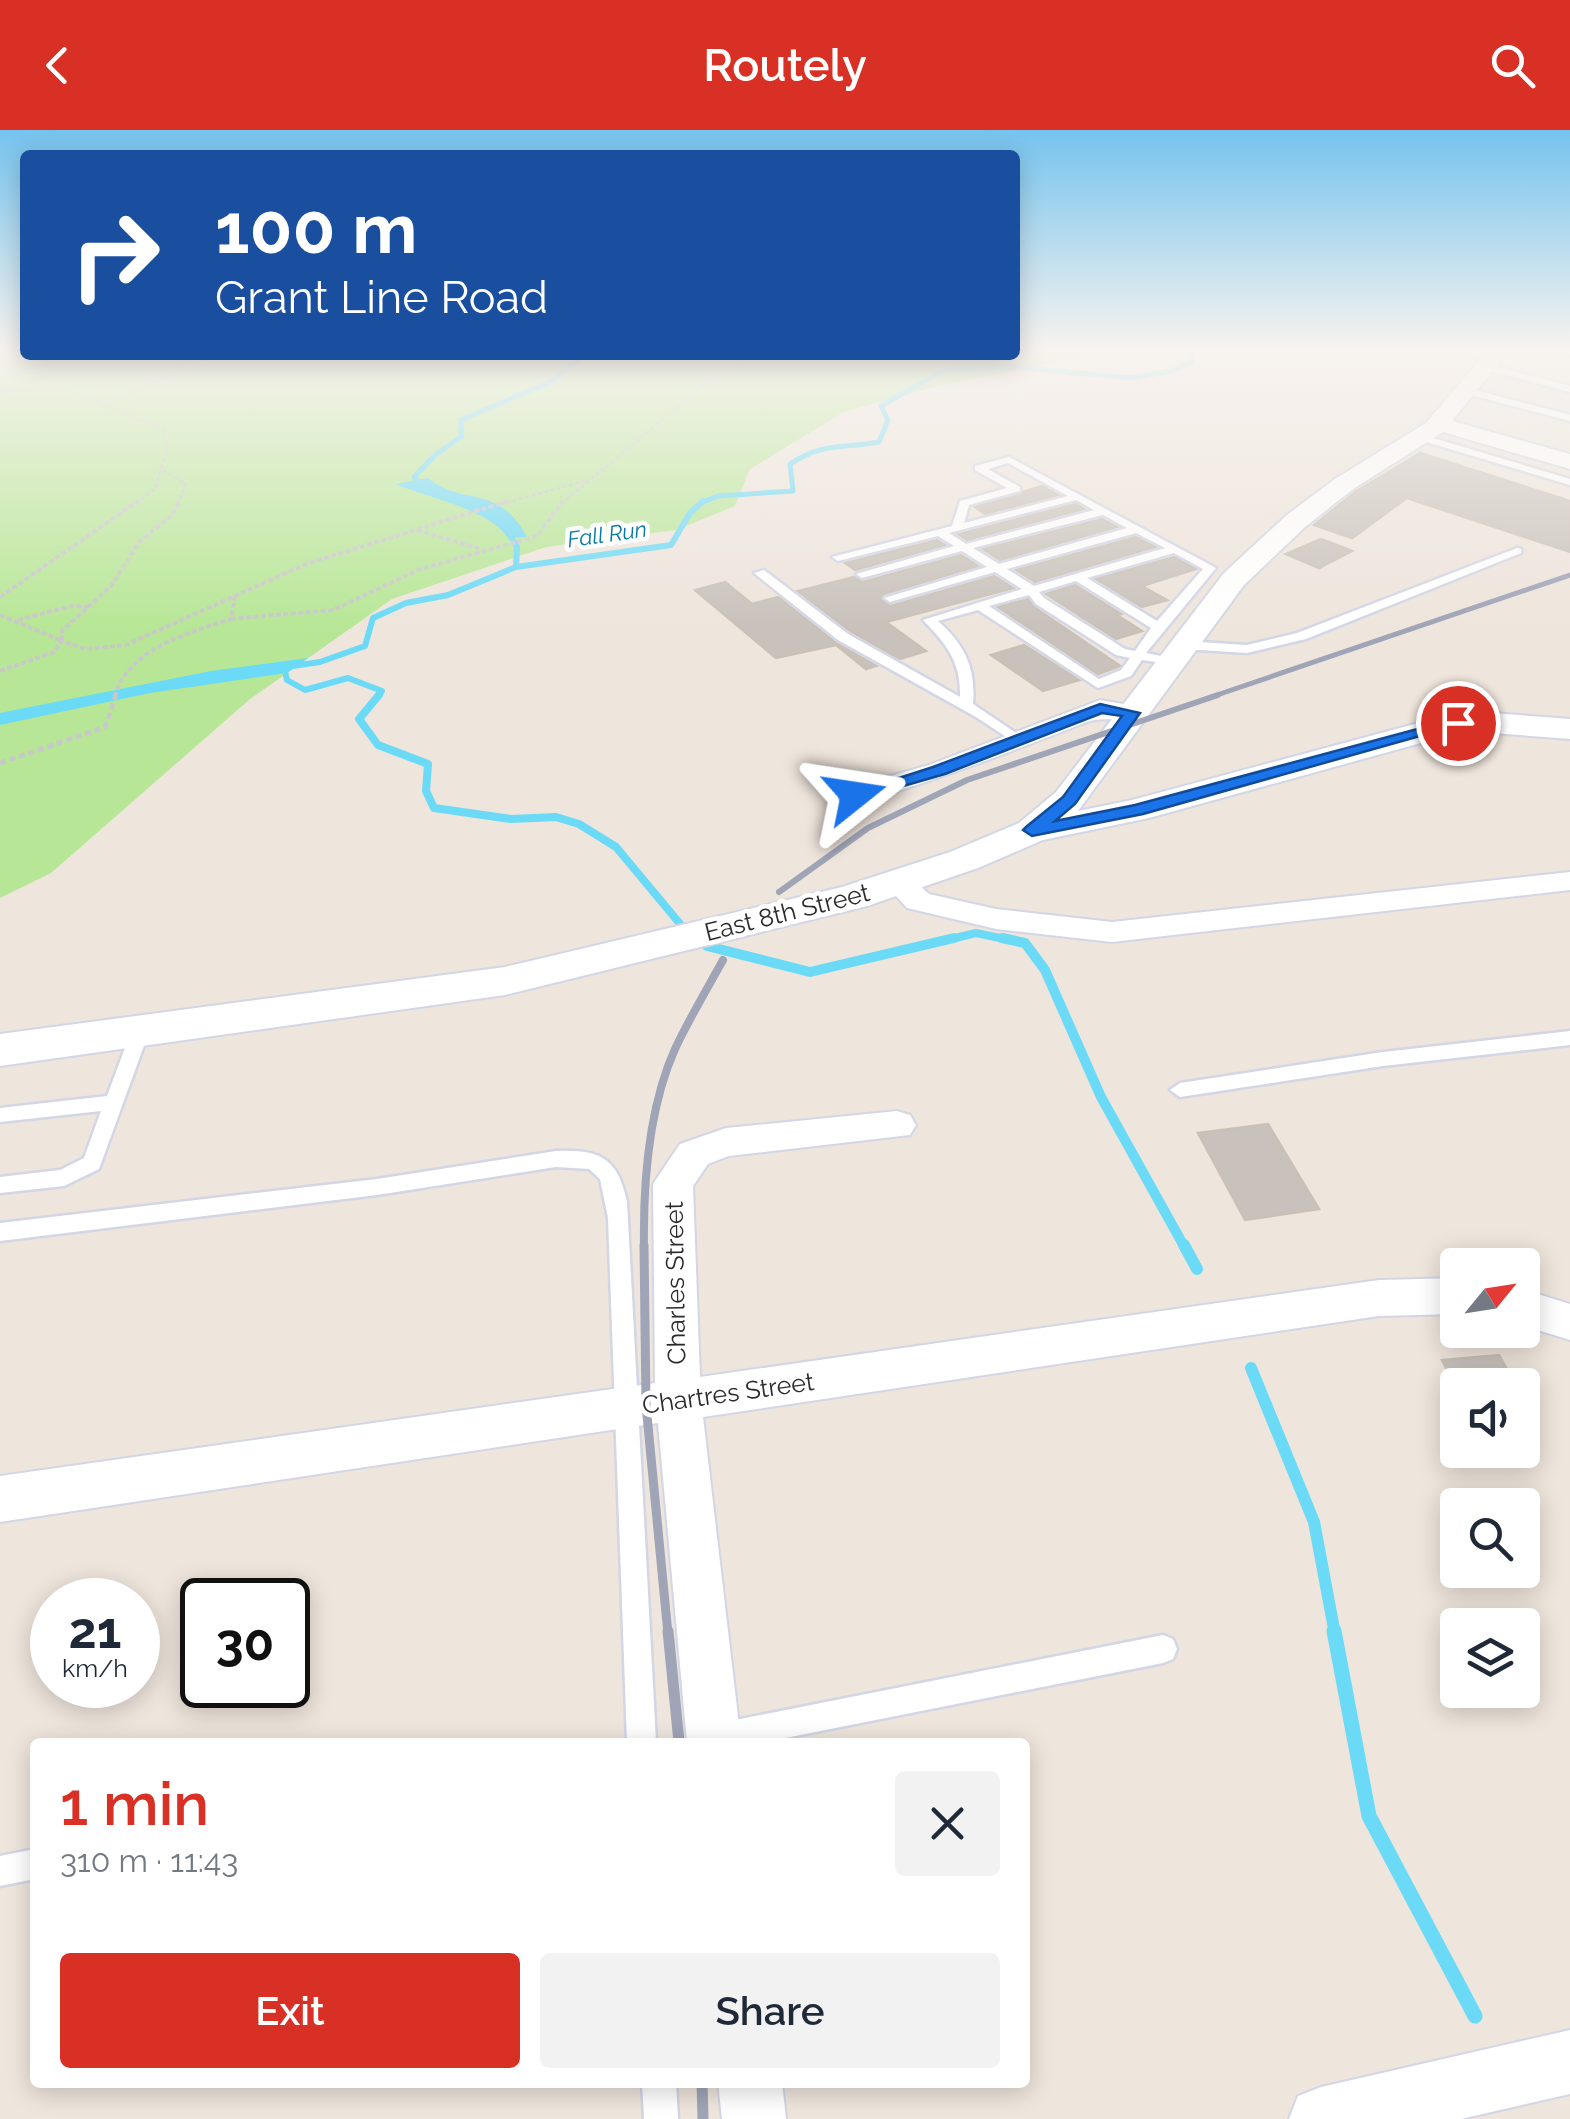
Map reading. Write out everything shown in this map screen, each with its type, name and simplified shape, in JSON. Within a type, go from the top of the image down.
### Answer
[{"type":"street","points":[[899,883],[995,848],[1032,830],[1069,800],[1234,578],[1283,532],[1344,484],[1411,442]]},
{"type":"street","points":[[1482,442],[1570,462]]},
{"type":"street","points":[[855,795],[939,771],[1100,708],[1132,713]]},
{"type":"street","points":[[1032,830],[1136,810],[1458,723],[1570,729]]},
{"type":"street","name":"East 8th Street","points":[[0,1050],[505,981],[899,883],[918,901],[996,918],[1112,932],[1570,881]]},
{"type":"street","name":"Charles Street","points":[[714,1738],[678,1400],[673,1184],[694,1154],[726,1142],[897,1125]]},
{"type":"street","name":"Chartres Street","points":[[0,1500],[1380,1298],[1440,1296]]},
{"type":"street","points":[[1540,1313],[1570,1322]]},
{"type":"street","points":[[1321,2119],[1570,2062]]},
{"type":"street","points":[[751,2088],[754,2119]]},
{"type":"lane","points":[[1462,442],[1570,482]]},
{"type":"lane","points":[[956,528],[964,503],[1016,489],[979,468],[1010,460],[1210,568],[1158,627],[1126,673],[1098,684],[979,605]]},
{"type":"lane","points":[[838,557],[1077,497]]},
{"type":"lane","points":[[862,574],[1104,511]]},
{"type":"lane","points":[[890,598],[1138,529]]},
{"type":"lane","points":[[939,532],[1121,652],[1137,654],[1247,650],[1301,636],[1517,551]]},
{"type":"lane","points":[[966,705],[969,679],[964,662],[950,638],[929,620],[1176,549]]},
{"type":"lane","points":[[760,574],[842,638],[966,705],[1016,740]]},
{"type":"lane","points":[[1076,577],[1158,627]]},
{"type":"lane","points":[[0,1185],[64,1178],[92,1163],[140,1032]]},
{"type":"lane","points":[[1180,1090],[1570,1038]]},
{"type":"lane","points":[[0,1116],[113,1103]]},
{"type":"lane","points":[[0,1232],[377,1186],[583,1156],[600,1162],[610,1173],[616,1194],[642,1738]]},
{"type":"lane","points":[[724,1738],[1163,1649]]},
{"type":"lane","points":[[0,1870],[30,1865]]},
{"type":"lane","points":[[659,2088],[661,2119]]},
{"type":"path","points":[[0,596],[148,494],[163,470],[166,442]]},
{"type":"path","points":[[0,763],[105,726],[113,718],[119,688],[157,650],[231,619],[333,610],[400,577],[537,536],[553,510],[634,442]]},
{"type":"path","points":[[0,671],[54,652],[62,640],[62,631],[111,586],[140,541],[171,516],[187,489],[163,470]]},
{"type":"path","points":[[0,615],[86,648],[126,645],[306,564],[584,481]]},
{"type":"path","points":[[418,530],[482,550]]},
{"type":"path","points":[[231,619],[235,598]]},
{"type":"path","points":[[16,620],[68,607],[89,608]]},
{"type":"green space","points":[[0,442],[795,442],[750,469],[735,506],[676,530],[546,547],[392,599],[250,699],[51,873],[0,898]]},
{"type":"water","points":[[428,478],[442,487],[504,509],[527,537],[508,538],[500,528],[473,512],[395,484]]},
{"type":"water","points":[[308,658],[287,673],[150,693],[0,725],[0,713],[211,671]]},
{"type":"building","points":[[1420,453],[1570,501],[1570,552],[1407,498],[1352,538],[1314,525],[1355,492]]},
{"type":"building","points":[[1042,486],[1058,495],[985,514],[975,507]]},
{"type":"building","points":[[1076,504],[1084,509],[967,540],[958,534]]},
{"type":"building","points":[[1102,519],[1117,527],[1000,560],[983,549]]},
{"type":"building","points":[[1136,537],[1155,547],[1035,582],[1016,570]]},
{"type":"building","points":[[1321,539],[1352,551],[1319,568],[1286,554]]},
{"type":"building","points":[[937,540],[945,545],[855,570],[845,563]]},
{"type":"building","points":[[961,555],[978,566],[883,594],[880,599],[891,606],[994,576],[1013,588],[886,622],[926,651],[900,659],[850,631],[798,591],[854,577],[863,582]]},
{"type":"building","points":[[1174,557],[1196,569],[1142,586],[1167,600],[1142,607],[1096,579]]},
{"type":"building","points":[[725,582],[752,604],[778,597],[836,643],[876,666],[866,669],[836,645],[776,658],[695,590]]},
{"type":"building","points":[[1075,585],[1142,631],[1116,639],[1046,594]]},
{"type":"building","points":[[1028,599],[1120,666],[1098,674],[998,607]]},
{"type":"building","points":[[1024,645],[1079,680],[1043,691],[991,655]]},
{"type":"building","points":[[1268,1124],[1319,1209],[1245,1220],[1198,1133]]},
{"type":"building","points":[[1499,1355],[1506,1368],[1446,1368],[1442,1360]]},
{"type":"waterway","points":[[428,489],[414,477],[454,442]]},
{"type":"waterway","name":"Fall Run","points":[[700,503],[718,496],[793,491],[790,464],[802,457],[823,449],[879,442]]},
{"type":"waterway","name":"Fall Run","points":[[516,567],[671,545],[700,503]]},
{"type":"waterway","points":[[505,527],[517,547],[516,567]]},
{"type":"waterway","name":"Fall Run","points":[[286,667],[320,662],[365,646],[373,618],[406,603],[448,595],[516,567]]},
{"type":"waterway","points":[[284,667],[287,680],[305,690],[348,678],[382,691],[377,697]]},
{"type":"waterway","points":[[379,695],[359,719],[378,745],[428,764],[426,791],[434,808],[511,819],[556,817],[579,824],[616,847],[681,925]]},
{"type":"waterway","points":[[943,941],[976,933],[1014,941]]},
{"type":"waterway","points":[[707,946],[810,972],[954,938]]},
{"type":"waterway","points":[[1002,938],[1025,943],[1045,970],[1101,1097],[1185,1248]]},
{"type":"waterway","points":[[1184,1245],[1197,1269]]},
{"type":"waterway","points":[[1251,1368],[1314,1522],[1335,1634]]},
{"type":"waterway","points":[[1334,1631],[1369,1816],[1475,2016]]},
{"type":"railway","points":[[1211,697],[1570,575]]},
{"type":"railway","points":[[779,892],[868,828],[967,780],[1218,695]]},
{"type":"railway","points":[[644,1247],[646,1172],[659,1096],[675,1049],[723,960]]},
{"type":"railway","points":[[644,1247],[646,1405],[668,1634]]},
{"type":"railway","points":[[668,1631],[679,1738]]},
{"type":"railway","points":[[702,2088],[703,2119]]},
{"type":"route","points":[[855,795],[939,771],[1100,708],[1132,713],[1069,800],[1032,830],[1136,810],[1458,723]]}]
